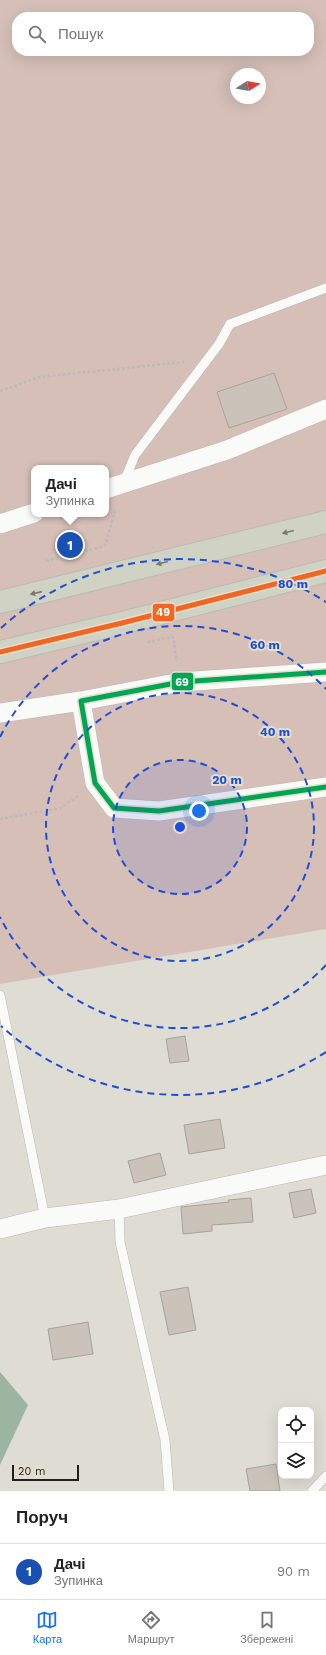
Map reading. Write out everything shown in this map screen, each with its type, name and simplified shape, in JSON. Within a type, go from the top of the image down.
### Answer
[{"type":"highway","points":[[0,602],[326,522]]},
{"type":"highway","points":[[0,652],[122,623],[326,571]]},
{"type":"street","points":[[115,486],[227,450],[326,409]]},
{"type":"street","points":[[0,524],[31,514]]},
{"type":"street","points":[[0,713],[81,701],[180,682],[326,672]]},
{"type":"street","points":[[81,701],[95,783],[114,808],[158,811],[326,787]]},
{"type":"street","points":[[0,1229],[45,1218],[119,1209],[326,1165]]},
{"type":"lane","points":[[115,486],[135,455],[219,344],[230,324],[326,288]]},
{"type":"lane","points":[[0,995],[45,1218]]},
{"type":"lane","points":[[119,1209],[120,1242],[165,1440],[170,1491]]},
{"type":"lane","points":[[312,1491],[326,1476]]},
{"type":"path","points":[[0,391],[40,377],[207,360]]},
{"type":"path","points":[[46,561],[105,546],[115,486]]},
{"type":"path","points":[[142,642],[173,638],[180,682]]},
{"type":"path","points":[[0,819],[61,808],[95,783]]},
{"type":"shaded area","points":[[0,0],[326,0],[326,929],[0,984]]},
{"type":"shaded area","points":[[0,1372],[28,1405],[0,1465]]},
{"type":"building","points":[[274,373],[287,409],[229,428],[217,392]]},
{"type":"building","points":[[185,1036],[189,1061],[170,1063],[166,1039]]},
{"type":"building","points":[[220,1119],[225,1148],[189,1154],[184,1125]]},
{"type":"building","points":[[160,1153],[166,1175],[134,1183],[128,1161]]},
{"type":"building","points":[[311,1189],[316,1213],[294,1218],[289,1193]]},
{"type":"building","points":[[251,1198],[253,1222],[212,1225],[212,1231],[183,1234],[181,1207]]},
{"type":"building","points":[[188,1287],[196,1330],[169,1335],[160,1292]]},
{"type":"building","points":[[88,1322],[93,1354],[53,1360],[48,1329]]},
{"type":"building","points":[[276,1464],[280,1491],[250,1491],[246,1469]]},
{"type":"transit line","name":"49","points":[[0,652],[122,623],[326,571]]},
{"type":"transit line","name":"69","points":[[326,672],[181,682],[81,701],[95,783],[114,808],[159,811],[326,787]]},
{"type":"place","name":"Дачі","points":[[70,545]]}]
